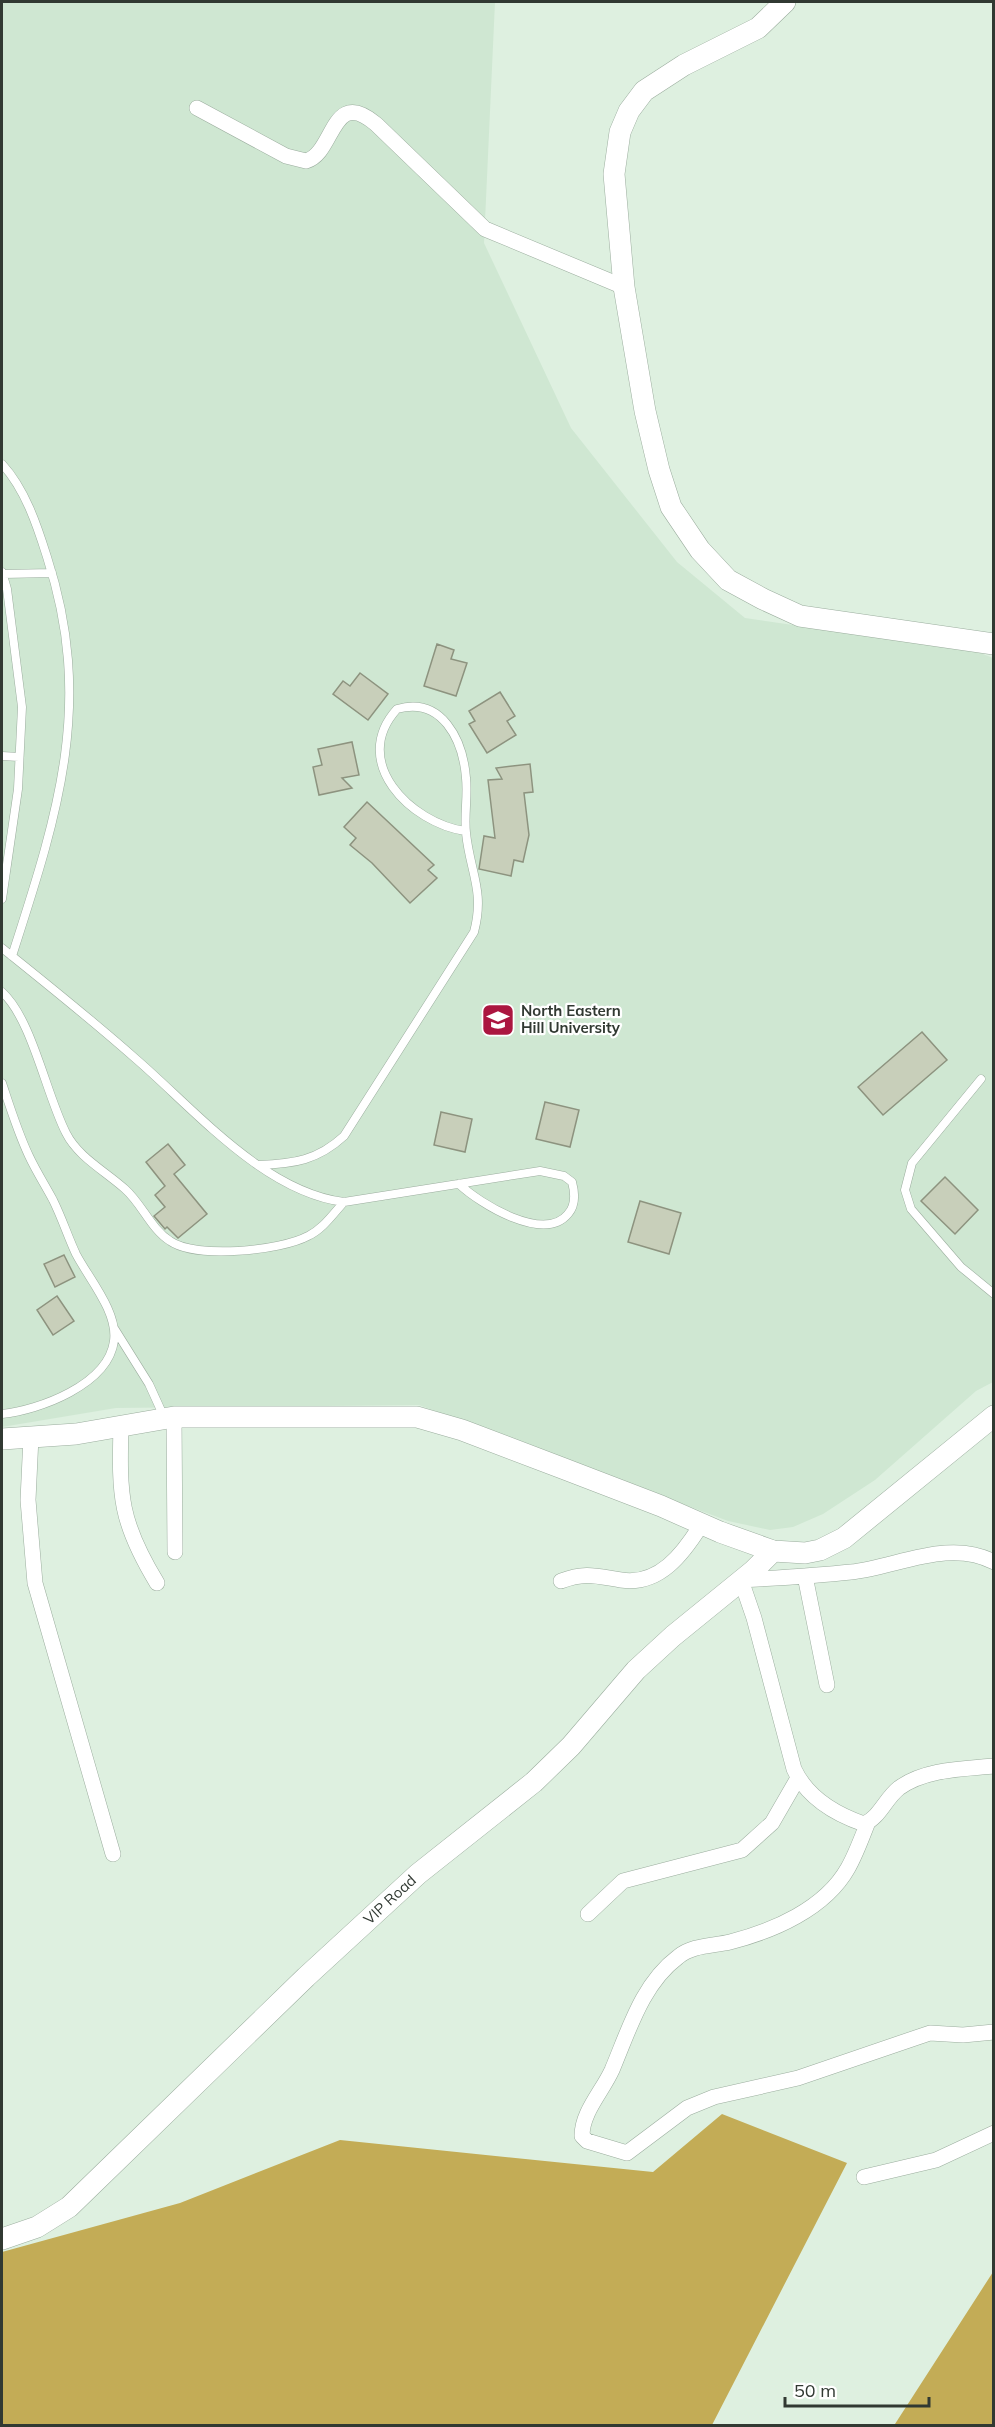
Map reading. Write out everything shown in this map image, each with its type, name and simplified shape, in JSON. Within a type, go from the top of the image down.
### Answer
[{"type":"street","points":[[784,2],[758,28],[684,65],[644,91],[630,111],[620,132],[614,174],[624,287],[645,411],[671,507],[699,550],[728,580],[800,616],[993,644]]},
{"type":"street","points":[[197,108],[286,156],[306,161],[317,156],[327,136],[341,118],[349,113],[361,113],[376,124],[485,229],[624,287]]},
{"type":"street","points":[[2,1439],[76,1434],[169,1418],[417,1417],[462,1430],[603,1483],[701,1525],[773,1551],[805,1553],[820,1550],[844,1538],[993,1416]]},
{"type":"street","points":[[169,1418],[175,1552]]},
{"type":"street","points":[[121,1426],[121,1498],[127,1527],[136,1549],[157,1583]]},
{"type":"street","points":[[31,1437],[28,1500],[35,1583],[113,1854]]},
{"type":"street","points":[[561,1581],[580,1574],[629,1581],[651,1576],[679,1558],[701,1525]]},
{"type":"street","name":"VIP Road","points":[[2,2239],[37,2227],[69,2206],[306,1977],[418,1874],[534,1782],[571,1746],[636,1670],[773,1551]]},
{"type":"street","points":[[993,1562],[978,1553],[960,1551],[853,1572],[741,1580],[754,1618],[798,1778],[808,1791],[833,1811],[864,1824],[873,1821],[899,1788],[915,1779],[935,1773],[993,1766]]},
{"type":"street","points":[[805,1576],[827,1685]]},
{"type":"street","points":[[588,1914],[623,1881],[742,1850],[772,1823],[798,1778]]},
{"type":"street","points":[[868,1822],[848,1868],[839,1881],[799,1914],[762,1933],[694,1948],[680,1955],[660,1972],[640,2004],[608,2078],[582,2123],[582,2136],[587,2141],[627,2153],[687,2108],[714,2097],[798,2078],[930,2034],[963,2035],[993,2032]]},
{"type":"street","points":[[864,2177],[936,2160],[993,2133]]},
{"type":"lane","points":[[2,464],[12,475],[37,526],[52,573],[67,637],[69,704],[64,772],[48,843],[12,956]]},
{"type":"lane","points":[[2,899],[18,789],[22,707],[2,573],[52,573]]},
{"type":"lane","points":[[258,1165],[294,1164],[313,1158],[334,1146],[353,1124],[474,932],[480,898],[465,831],[466,778],[463,756],[451,727],[442,717],[422,708],[397,710],[385,725],[381,738],[382,767],[390,784],[424,817],[447,828],[465,831]]},
{"type":"lane","points":[[2,756],[19,757]]},
{"type":"lane","points":[[2,948],[258,1165],[307,1193],[326,1200],[344,1202],[524,1172],[553,1173],[572,1182],[574,1200],[571,1211],[564,1218],[557,1222],[538,1224],[487,1206],[459,1184]]},
{"type":"lane","points":[[2,992],[20,1016],[67,1135],[87,1159],[130,1193],[169,1241],[193,1251],[258,1248],[289,1242],[306,1238],[317,1231],[344,1202]]},
{"type":"lane","points":[[981,1079],[912,1163],[905,1190],[911,1209],[932,1234],[961,1267],[993,1294]]},
{"type":"lane","points":[[2,1083],[28,1155],[113,1327],[169,1418]]},
{"type":"lane","points":[[2,1414],[38,1407],[63,1397],[85,1383],[109,1353],[114,1342],[113,1327]]},
{"type":"shaded area","name":"North Eastern Hill University","points":[[2,2],[495,2],[484,243],[571,428],[677,562],[745,618],[978,652],[993,658],[993,1382],[976,1391],[875,1480],[823,1514],[793,1527],[770,1530],[728,1521],[419,1405],[116,1408],[2,1427]]},
{"type":"shaded area","points":[[722,2114],[847,2163],[712,2425],[2,2425],[2,2252],[180,2203],[340,2140],[653,2172]]},
{"type":"shaded area","points":[[993,2272],[993,2425],[894,2425],[895,2424]]},
{"type":"building","points":[[437,644],[454,650],[451,659],[467,663],[456,696],[424,686]]},
{"type":"building","points":[[360,673],[388,694],[368,720],[333,694],[343,681],[350,686]]},
{"type":"building","points":[[500,692],[515,716],[507,721],[516,735],[487,753],[469,724],[475,721],[469,711]]},
{"type":"building","points":[[352,742],[359,775],[342,778],[352,788],[319,795],[313,767],[322,765],[318,749]]},
{"type":"building","points":[[530,764],[533,792],[524,793],[529,835],[523,862],[514,860],[511,876],[479,869],[484,836],[495,838],[488,780],[502,779],[496,768]]},
{"type":"building","points":[[367,802],[434,865],[428,870],[437,878],[410,903],[372,863],[350,845],[356,838],[344,827]]},
{"type":"building","points":[[922,1032],[947,1060],[883,1115],[858,1087]]},
{"type":"building","points":[[545,1102],[579,1110],[570,1147],[536,1139]]},
{"type":"building","points":[[441,1112],[472,1119],[465,1152],[434,1145]]},
{"type":"building","points":[[168,1144],[185,1165],[174,1174],[207,1214],[178,1238],[167,1227],[165,1229],[154,1216],[165,1207],[155,1195],[165,1186],[146,1162]]},
{"type":"building","points":[[945,1177],[978,1210],[955,1234],[921,1201]]},
{"type":"building","points":[[640,1201],[681,1213],[669,1254],[628,1242]]},
{"type":"building","points":[[64,1255],[75,1277],[55,1287],[44,1264]]},
{"type":"building","points":[[57,1296],[74,1321],[53,1335],[37,1310]]},
{"type":"place","name":"North Eastern Hill University","points":[[498,1020]]}]
